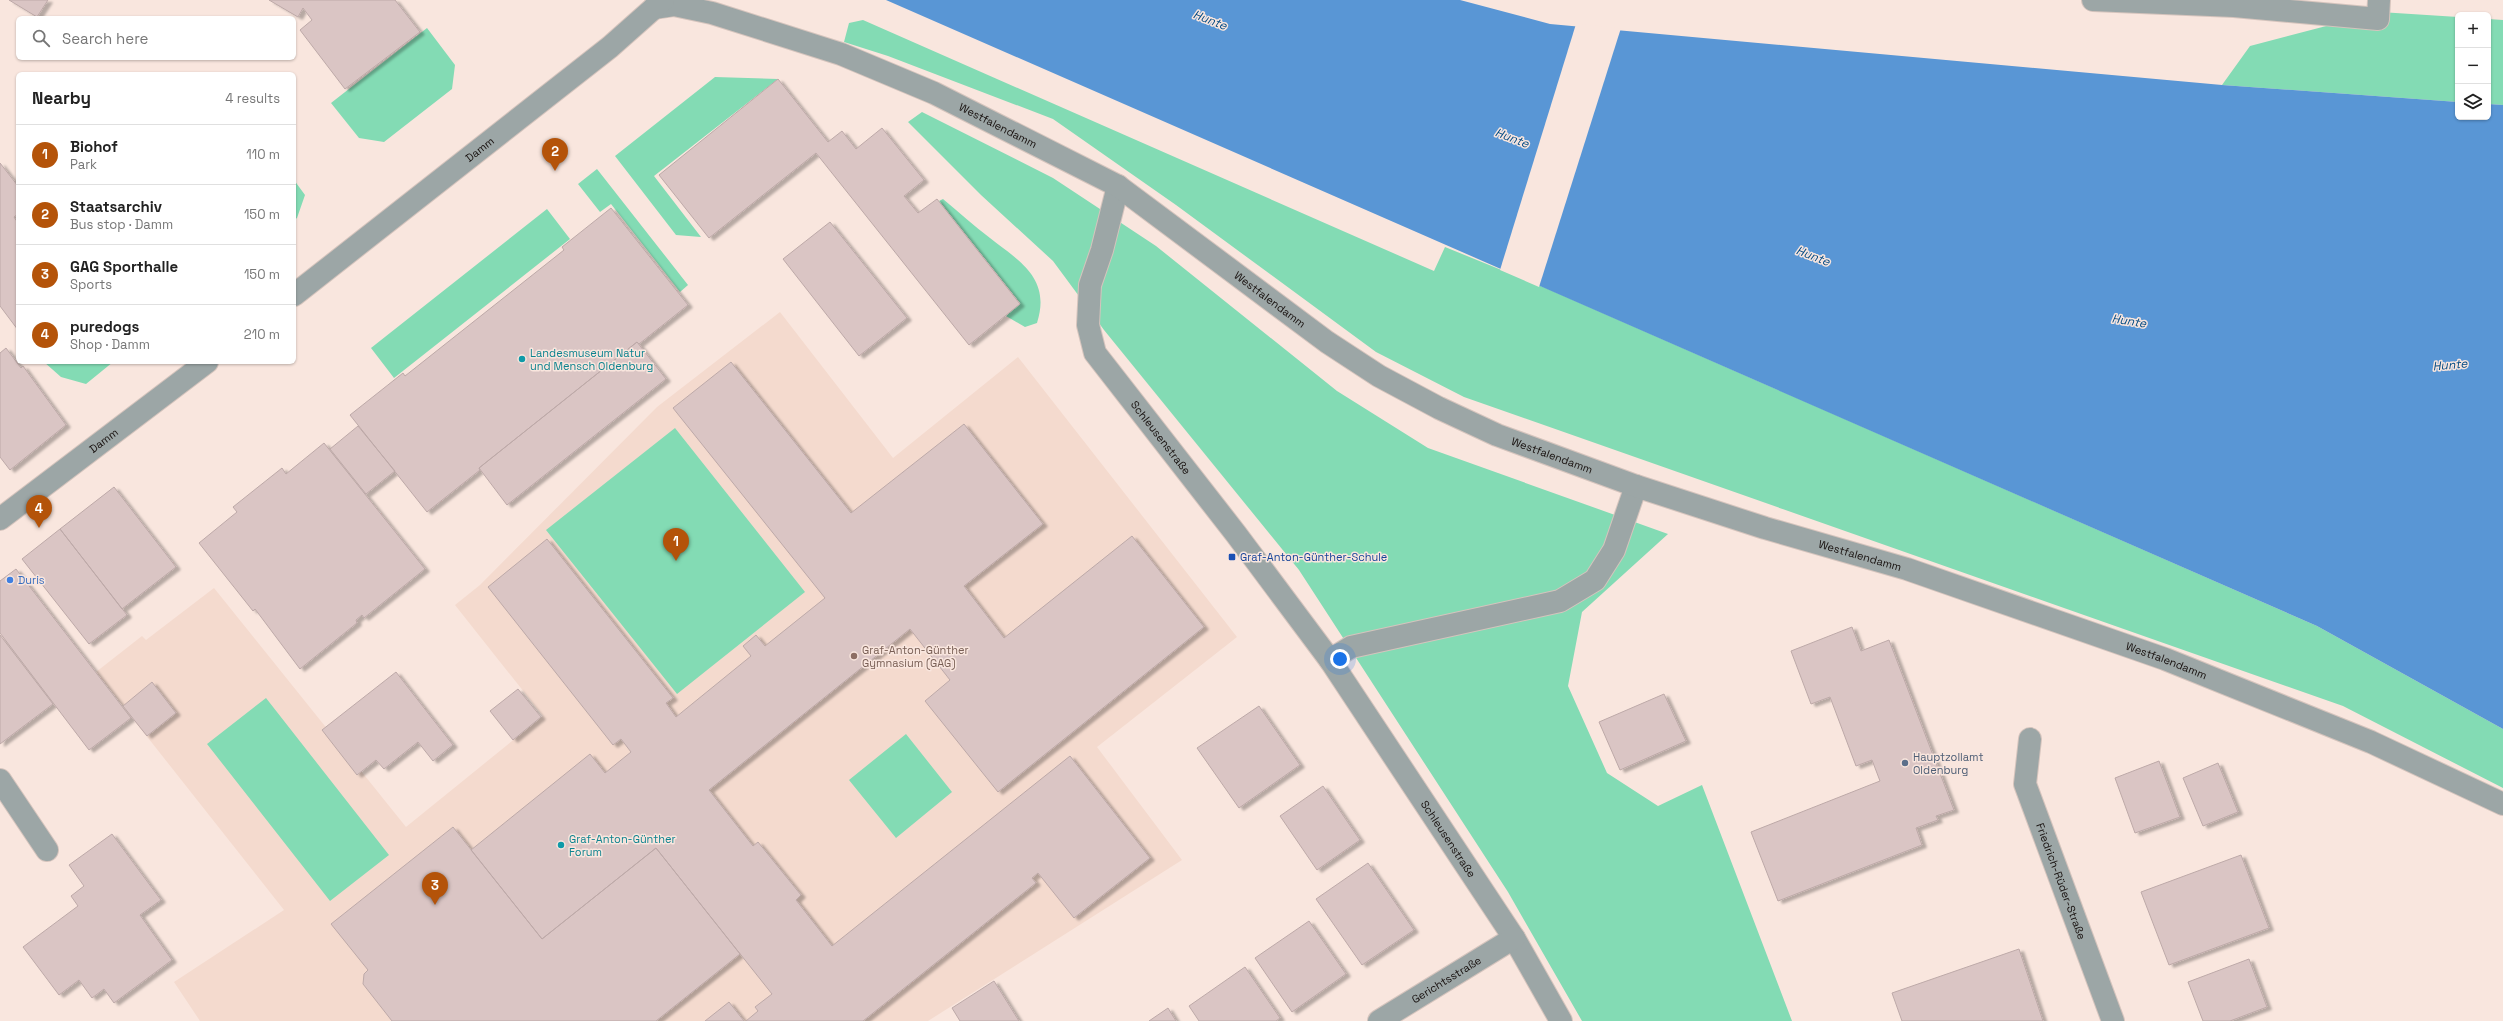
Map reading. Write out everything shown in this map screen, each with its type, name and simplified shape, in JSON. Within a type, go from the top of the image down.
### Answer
[{"type":"street","points":[[2093,0],[2378,10]]},
{"type":"street","name":"Westfalendamm","points":[[654,3],[674,5],[712,13],[841,54],[934,92],[1118,186],[1327,342],[1379,376],[1439,408],[1497,435],[1636,486],[1765,528],[1907,569],[2165,659],[2371,742],[2503,804]]},
{"type":"street","name":"Damm","points":[[296,293],[598,56],[654,3]]},
{"type":"street","name":"Schleusenstraße","points":[[1118,186],[1102,250],[1090,285],[1088,325],[1095,353],[1236,534],[1330,660],[1514,938],[1561,1021]]},
{"type":"street","name":"Damm","points":[[0,519],[204,364]]},
{"type":"street","points":[[1330,660],[1352,647],[1560,601],[1595,580],[1614,550],[1636,486]]},
{"type":"street","name":"Friedrich-Rüder-Straße","points":[[2030,739],[2025,784],[2113,1021]]},
{"type":"street","points":[[0,780],[47,850]]},
{"type":"street","name":"Gerichtsstraße","points":[[1379,1021],[1514,938]]},
{"type":"shaded area","name":"Graf-Anton-Günther Gymnasium (GAG)","points":[[780,312],[893,458],[1018,357],[1237,637],[1097,747],[1182,860],[928,1021],[200,1021],[174,982],[284,910],[96,672],[142,636],[146,640],[214,588],[406,827],[543,716],[455,605],[480,585],[657,407]]},
{"type":"green space","points":[[2380,12],[2455,17],[2455,102],[2222,85],[2250,46]]},
{"type":"green space","points":[[2491,19],[2503,20],[2503,105],[2491,104]]},
{"type":"green space","points":[[863,20],[1434,271],[1445,247],[1548,289],[2317,626],[2503,729],[2503,788],[2343,706],[1464,397],[1376,352],[1176,205],[1053,119],[888,56],[844,42],[849,23]]},
{"type":"green space","points":[[427,28],[455,65],[452,89],[384,142],[359,138],[331,103]]},
{"type":"green space","points":[[715,77],[778,79],[654,176],[701,237],[676,235],[615,156]]},
{"type":"green space","points":[[922,112],[1053,178],[1156,246],[1337,391],[1428,448],[1668,534],[1582,612],[1568,686],[1607,773],[1658,806],[1702,785],[1792,1021],[1582,1021],[1508,892],[1299,570],[1104,330],[1053,261],[981,195],[908,122]]},
{"type":"green space","points":[[597,169],[688,285],[680,292],[611,204],[600,212],[578,184]]},
{"type":"green space","points":[[296,183],[305,195],[296,219]]},
{"type":"green space","points":[[943,199],[978,229],[1012,255],[1030,273],[1036,283],[1040,295],[1040,308],[1037,323],[1025,327],[1006,316],[1020,303],[939,201]]},
{"type":"green space","points":[[547,209],[570,239],[394,378],[371,348]]},
{"type":"green space","points":[[46,364],[111,364],[86,384],[61,377]]},
{"type":"green space","points":[[675,428],[805,592],[677,694],[546,530]]},
{"type":"green space","points":[[266,698],[389,855],[330,901],[207,744]]},
{"type":"green space","points":[[906,734],[952,792],[896,838],[849,780]]},
{"type":"water","name":"Hunte","points":[[886,0],[1460,0],[1550,24],[2222,85],[2455,102],[2455,120],[2491,120],[2491,104],[2503,105],[2503,729],[2317,626]]},
{"type":"pier","points":[[1576,24],[1621,28],[1539,287],[1500,270]]},
{"type":"building","points":[[9,0],[48,0],[38,16]]},
{"type":"building","points":[[269,0],[395,0],[420,32],[345,89],[300,30],[312,20],[303,8],[298,17]]},
{"type":"building","points":[[778,79],[828,142],[842,131],[856,149],[882,128],[924,180],[904,196],[918,213],[937,199],[1020,304],[969,345],[816,153],[709,238],[659,175]]},
{"type":"building","points":[[0,163],[16,183],[16,216],[14,217],[16,220],[16,327],[0,306]]},
{"type":"building","name":"Landesmuseum Natur und Mensch Oldenburg","points":[[611,208],[688,305],[639,344],[637,342],[479,468],[480,470],[427,512],[350,415],[403,373],[405,376],[564,250],[562,247]]},
{"type":"building","points":[[830,222],[907,318],[859,356],[783,259]]},
{"type":"building","points":[[637,342],[666,379],[507,505],[479,468]]},
{"type":"building","points":[[6,348],[16,361],[16,364],[18,364],[21,368],[23,366],[66,425],[10,470],[0,457],[0,353]]},
{"type":"building","points":[[731,362],[851,513],[964,424],[1043,524],[964,586],[1004,638],[1132,536],[1204,627],[998,792],[925,701],[950,680],[910,629],[709,790],[753,846],[758,842],[801,895],[796,900],[832,946],[1070,756],[1150,858],[1074,918],[1038,873],[1032,878],[1036,883],[863,1021],[746,1021],[758,1011],[755,1007],[772,994],[656,848],[542,939],[471,850],[590,754],[605,773],[631,752],[621,739],[613,745],[488,587],[547,539],[673,698],[666,703],[676,717],[751,656],[743,646],[756,635],[765,646],[825,598],[673,408]]},
{"type":"building","points":[[358,426],[395,471],[366,494],[330,449]]},
{"type":"building","points":[[324,443],[425,569],[364,618],[362,615],[356,620],[357,623],[300,669],[255,609],[253,611],[199,543],[237,512],[233,507],[282,468],[286,474]]},
{"type":"building","points":[[114,487],[176,567],[122,609],[60,529]]},
{"type":"building","points":[[60,529],[127,615],[89,644],[22,559]]},
{"type":"building","points":[[16,569],[131,718],[89,750],[0,633],[0,581]]},
{"type":"building","name":"Hauptzollamt Oldenburg","points":[[1852,627],[1861,651],[1889,640],[1954,810],[1936,816],[1938,820],[1916,828],[1922,845],[1778,901],[1751,832],[1880,781],[1872,760],[1856,766],[1830,697],[1811,704],[1791,651]]},
{"type":"building","points":[[0,635],[53,704],[0,744]]},
{"type":"building","points":[[396,672],[453,745],[433,761],[418,742],[384,769],[376,760],[357,775],[322,730]]},
{"type":"building","points":[[152,682],[176,713],[147,736],[123,706]]},
{"type":"building","points":[[518,689],[541,717],[513,740],[490,711]]},
{"type":"building","points":[[1664,694],[1686,741],[1620,770],[1599,722]]},
{"type":"building","points":[[1259,706],[1300,765],[1239,808],[1197,748]]},
{"type":"building","points":[[2159,761],[2180,817],[2135,833],[2115,778]]},
{"type":"building","points":[[2218,763],[2238,812],[2203,826],[2183,778]]},
{"type":"building","points":[[1323,786],[1360,840],[1317,870],[1280,816]]},
{"type":"building","points":[[453,827],[542,939],[656,848],[740,954],[656,1021],[392,1021],[363,984],[364,974],[368,970],[331,924]]},
{"type":"building","points":[[112,834],[161,900],[140,915],[172,960],[114,1003],[104,989],[92,998],[79,980],[59,995],[23,947],[78,906],[71,896],[84,886],[69,865]]},
{"type":"building","points":[[2241,855],[2269,928],[2169,965],[2141,892]]},
{"type":"building","points":[[1368,863],[1414,930],[1362,965],[1316,899]]},
{"type":"building","points":[[1309,921],[1346,974],[1292,1012],[1255,958]]},
{"type":"building","points":[[2019,949],[2043,1021],[1902,1021],[1892,993]]},
{"type":"building","points":[[2249,959],[2267,1007],[2230,1021],[2203,1021],[2188,982]]},
{"type":"building","points":[[1245,967],[1280,1018],[1276,1021],[1199,1021],[1189,1006]]},
{"type":"building","points":[[994,981],[1019,1021],[960,1021],[952,1008]]},
{"type":"building","points":[[729,1002],[744,1021],[705,1021]]},
{"type":"building","points":[[1168,1008],[1176,1021],[1149,1021]]},
{"type":"place","name":"Staatsarchiv","points":[[555,171]]},
{"type":"place","name":"Landesmuseum Natur und Mensch Oldenburg","points":[[522,359]]},
{"type":"place","name":"puredogs","points":[[39,528]]},
{"type":"place","name":"Graf-Anton-Günther-Schule","points":[[1232,557]]},
{"type":"place","name":"Biohof","points":[[676,561]]},
{"type":"place","name":"Duris","points":[[10,580]]},
{"type":"place","name":"Graf-Anton-Günther Gymnasium (GAG)","points":[[854,656]]},
{"type":"place","name":"Hauptzollamt Oldenburg","points":[[1905,763]]},
{"type":"place","name":"Graf-Anton-Günther Forum","points":[[561,845]]},
{"type":"place","name":"GAG Sporthalle","points":[[435,905]]}]
